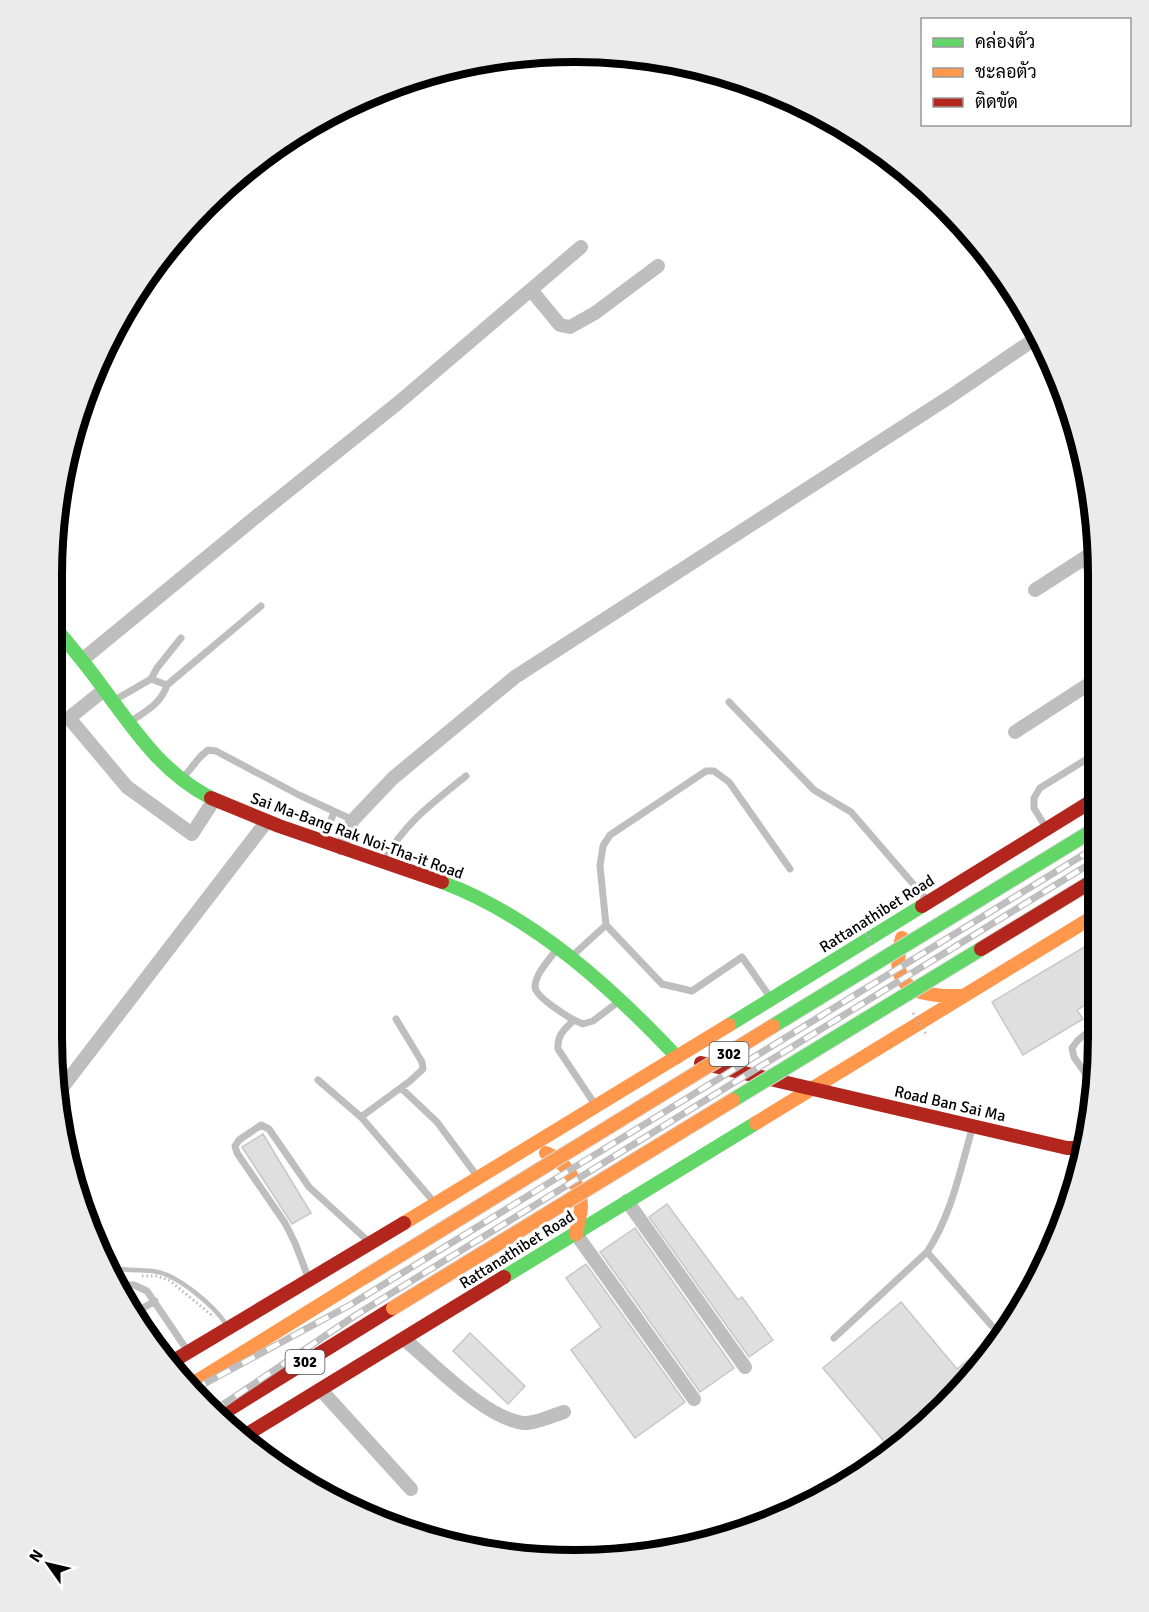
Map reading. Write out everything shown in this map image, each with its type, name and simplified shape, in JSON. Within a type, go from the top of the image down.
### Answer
[{"type":"main road","name":"Sai Ma-Bang Rak Noi-Tha-it Road","points":[[62,636],[151,753],[181,780],[214,800],[341,848],[446,884],[495,906],[557,949],[621,1001],[677,1057]]},
{"type":"main road","name":"Rattanathibet Road","points":[[176,1360],[527,1149],[1088,803]]},
{"type":"main road","name":"302","points":[[195,1382],[1088,833]]},
{"type":"main road","name":"Rattanathibet Road","points":[[225,1412],[1088,884]]},
{"type":"main road","points":[[913,912],[902,934],[896,963],[901,979],[912,990],[934,997],[964,996]]},
{"type":"main road","name":"Rattanathibet Road","points":[[249,1433],[1088,920]]},
{"type":"main road","name":"302","points":[[677,1057],[809,1090]]},
{"type":"main road","name":"Road Ban Sai Ma","points":[[809,1090],[1067,1148],[1076,1148]]},
{"type":"main road","points":[[527,1149],[551,1154],[568,1168],[581,1204],[576,1234]]},
{"type":"street","points":[[82,660],[256,516],[398,403],[581,247]]},
{"type":"street","points":[[531,290],[560,325],[570,327],[595,313],[658,266]]},
{"type":"street","points":[[341,848],[353,820],[393,778],[515,677],[951,396],[1031,341]]},
{"type":"street","points":[[1035,590],[1087,556]]},
{"type":"street","points":[[1015,732],[1088,685]]},
{"type":"street","points":[[108,696],[69,718],[127,787],[192,834],[214,800]]},
{"type":"street","points":[[64,1085],[267,821]]},
{"type":"street","points":[[627,1201],[745,1367]]},
{"type":"street","points":[[576,1234],[694,1399]]},
{"type":"street","points":[[404,1339],[472,1398],[491,1411],[526,1424],[564,1412]]},
{"type":"street","points":[[321,1390],[411,1489]]},
{"type":"lane","points":[[128,724],[157,703],[164,695],[167,685],[261,606]]},
{"type":"lane","points":[[108,696],[151,679],[181,638]]},
{"type":"lane","points":[[151,679],[167,685]]},
{"type":"lane","points":[[729,702],[814,790],[850,812],[929,902]]},
{"type":"lane","points":[[181,780],[208,750],[216,751],[353,820]]},
{"type":"lane","points":[[1047,828],[1034,808],[1034,798],[1040,788],[1088,758]]},
{"type":"lane","points":[[771,999],[742,957],[692,990],[662,984],[606,925],[600,867],[603,846],[610,835],[706,771],[714,771],[729,782],[790,869]]},
{"type":"lane","points":[[384,863],[394,842],[420,814],[466,776]]},
{"type":"lane","points":[[323,841],[334,812]]},
{"type":"lane","points":[[569,959],[606,925]]},
{"type":"lane","points":[[557,949],[537,978],[535,986],[537,993],[573,1021],[583,1024],[621,1001]]},
{"type":"lane","points":[[361,1118],[423,1069],[422,1062],[396,1019]]},
{"type":"lane","points":[[573,1021],[561,1032],[558,1049],[596,1106]]},
{"type":"lane","points":[[1086,1074],[1074,1057],[1072,1048],[1088,1032]]},
{"type":"lane","points":[[318,1080],[361,1118],[435,1204]]},
{"type":"lane","points":[[401,1088],[437,1122],[478,1178]]},
{"type":"lane","points":[[309,1280],[285,1223],[237,1153],[235,1146],[239,1140],[261,1125],[269,1129],[309,1187],[370,1243]]},
{"type":"lane","points":[[834,1338],[927,1252],[937,1236],[948,1208],[973,1126]]},
{"type":"lane","points":[[927,1252],[992,1326]]},
{"type":"lane","points":[[125,1285],[134,1285],[147,1292],[155,1300],[189,1352]]},
{"type":"lane","points":[[140,1310],[155,1300]]},
{"type":"path","points":[[133,1276],[156,1276],[169,1280],[214,1317],[222,1332]]},
{"type":"building","points":[[1088,945],[1088,1003],[1077,1010],[1083,1019],[1023,1055],[992,1002]]},
{"type":"building","points":[[263,1134],[311,1213],[292,1224],[242,1147]]},
{"type":"building","points":[[667,1204],[738,1300],[742,1297],[773,1340],[749,1357],[649,1217]]},
{"type":"building","points":[[635,1228],[734,1368],[700,1392],[600,1252]]},
{"type":"building","points":[[586,1264],[685,1402],[635,1438],[571,1350],[601,1327],[566,1278]]},
{"type":"building","points":[[901,1302],[957,1369],[982,1348],[937,1400],[886,1444],[823,1368]]},
{"type":"building","points":[[470,1333],[525,1386],[508,1404],[453,1351]]},
{"type":"waterway","points":[[116,1268],[152,1271],[167,1275],[196,1293],[226,1324]]},
{"type":"railway","points":[[199,1387],[350,1305],[1088,852]]},
{"type":"railway","points":[[219,1407],[356,1315],[1088,865]]},
{"type":"traffic: fast","points":[[62,636],[151,750],[178,776],[211,798]]},
{"type":"traffic: fast","points":[[773,1026],[1088,833]]},
{"type":"traffic: fast","points":[[442,882],[508,914],[569,956],[625,1005],[677,1057]]},
{"type":"traffic: fast","points":[[729,1025],[922,906]]},
{"type":"traffic: fast","points":[[733,1100],[981,949]]},
{"type":"traffic: fast","points":[[504,1277],[756,1123]]},
{"type":"traffic: slow","points":[[756,1123],[1088,920]]},
{"type":"traffic: slow","points":[[902,938],[898,955],[899,969],[903,979],[910,987],[932,995],[962,996]]},
{"type":"traffic: slow","points":[[404,1223],[729,1025]]},
{"type":"traffic: slow","points":[[363,1278],[773,1026]]},
{"type":"traffic: slow","points":[[393,1308],[733,1100]]},
{"type":"traffic: slow","points":[[546,1153],[559,1161],[571,1175],[578,1190],[581,1206],[576,1234]]},
{"type":"traffic: slow","points":[[195,1382],[363,1278]]},
{"type":"traffic: jam","points":[[211,798],[279,826],[442,882]]},
{"type":"traffic: jam","points":[[922,906],[1088,803]]},
{"type":"traffic: jam","points":[[981,949],[1088,884]]},
{"type":"traffic: jam","points":[[701,1063],[1067,1148],[1076,1148]]},
{"type":"traffic: jam","points":[[176,1360],[404,1223]]},
{"type":"traffic: jam","points":[[249,1433],[504,1277]]},
{"type":"traffic: jam","points":[[225,1412],[393,1308]]}]
